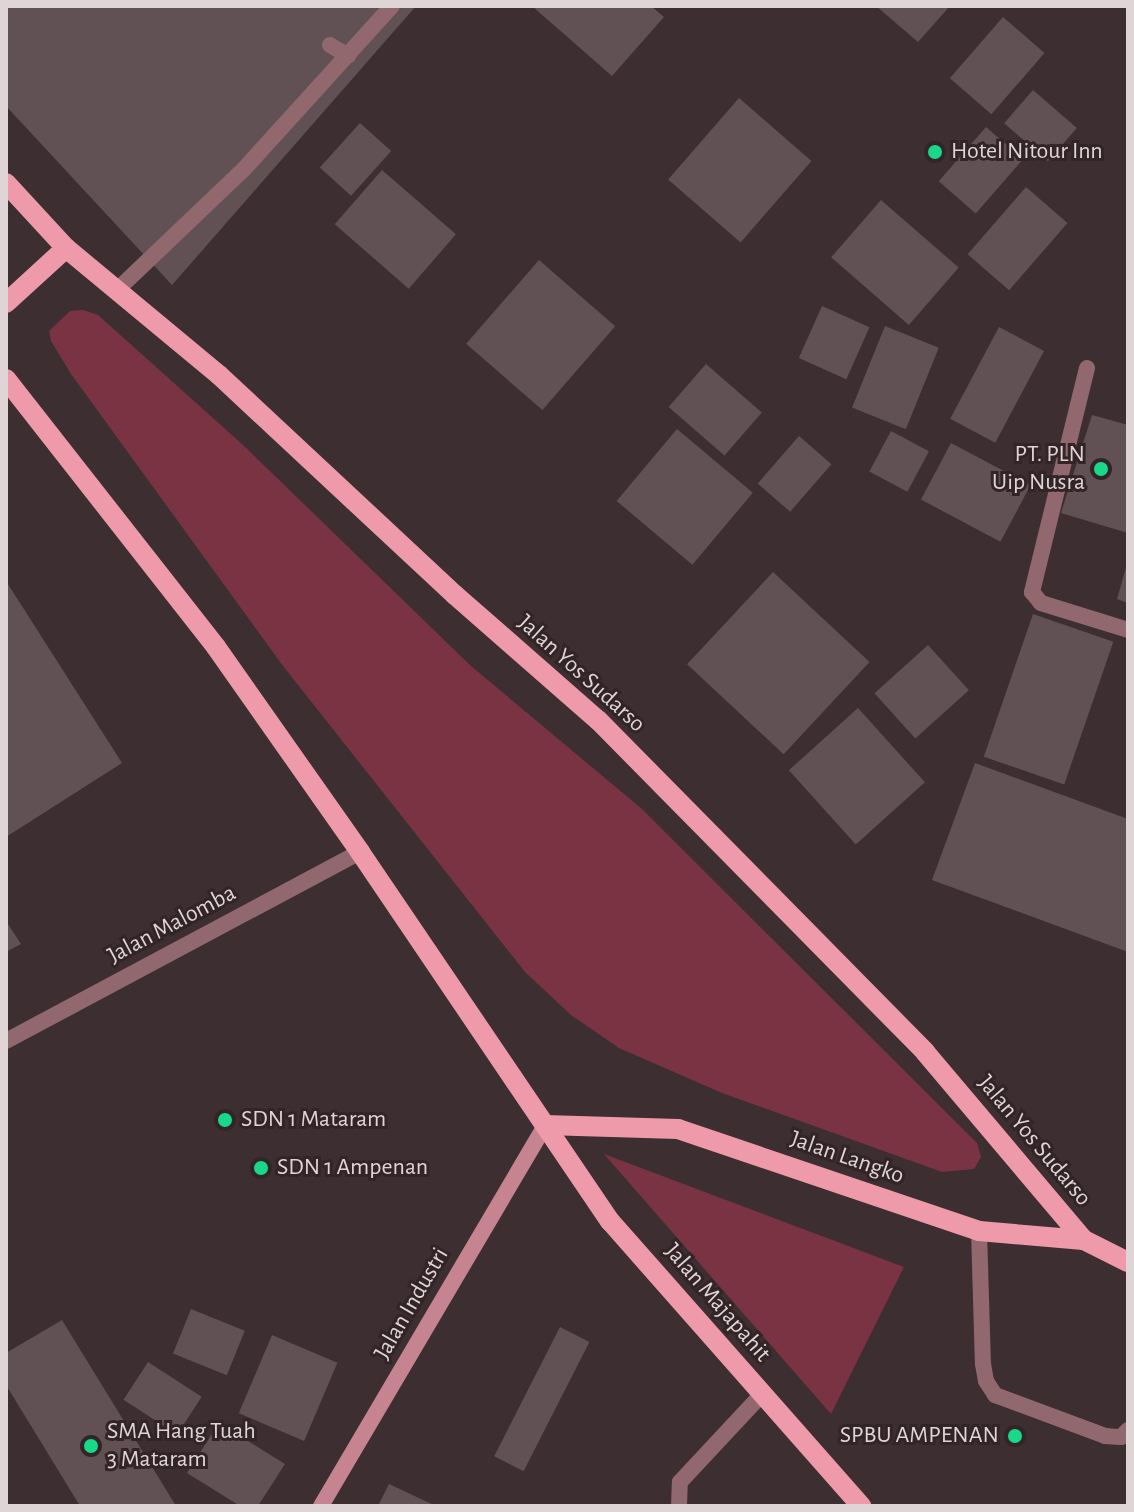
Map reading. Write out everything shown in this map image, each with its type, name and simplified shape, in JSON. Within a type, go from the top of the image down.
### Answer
[{"type":"main road","name":"Jalan Yos Sudarso","points":[[6,183],[66,248],[219,375],[455,595],[598,720],[925,1052],[1084,1240]]},
{"type":"main road","points":[[6,303],[66,248]]},
{"type":"main road","points":[[6,379],[216,647],[545,1125]]},
{"type":"main road","name":"Jalan Langko","points":[[545,1125],[678,1129],[979,1231],[1084,1240],[1128,1262]]},
{"type":"main road","name":"Jalan Majapahit","points":[[545,1125],[610,1221],[861,1506]]},
{"type":"street","points":[[117,290],[246,172],[392,6]]},
{"type":"street","points":[[330,45],[348,56]]},
{"type":"street","points":[[1087,368],[1032,592],[1041,603],[1074,617],[1128,630]]},
{"type":"street","name":"Jalan Malomba","points":[[6,1041],[360,852]]},
{"type":"street","name":"Jalan Industri","points":[[321,1506],[545,1125]]},
{"type":"street","points":[[979,1231],[983,1364],[986,1381],[995,1395],[1105,1436],[1121,1437],[1128,1430]]},
{"type":"street","points":[[679,1506],[680,1482],[762,1394]]},
{"type":"shaded area","points":[[83,310],[98,315],[242,444],[471,666],[642,809],[977,1143],[981,1157],[974,1169],[942,1172],[722,1093],[619,1048],[571,1015],[525,972],[283,666],[71,374],[51,341],[49,331],[70,311]]},
{"type":"shaded area","points":[[604,1154],[904,1267],[831,1414]]},
{"type":"building","points":[[6,6],[416,6],[172,285],[6,106]]},
{"type":"building","points":[[532,6],[651,6],[664,17],[612,76]]},
{"type":"building","points":[[876,6],[950,6],[918,42]]},
{"type":"building","points":[[1003,17],[1045,53],[991,114],[950,78]]},
{"type":"building","points":[[1033,90],[1077,128],[1048,161],[1004,123]]},
{"type":"building","points":[[739,98],[811,161],[741,242],[668,180]]},
{"type":"building","points":[[360,123],[391,151],[351,196],[320,168]]},
{"type":"building","points":[[986,127],[1023,159],[976,213],[939,181]]},
{"type":"building","points":[[382,170],[456,234],[409,289],[335,224]]},
{"type":"building","points":[[1026,187],[1068,223],[1009,290],[968,254]]},
{"type":"building","points":[[881,200],[959,268],[909,325],[831,257]]},
{"type":"building","points":[[539,260],[615,326],[542,410],[466,344]]},
{"type":"building","points":[[822,306],[870,327],[846,379],[799,358]]},
{"type":"building","points":[[885,326],[939,348],[906,429],[852,408]]},
{"type":"building","points":[[999,327],[1044,351],[995,443],[950,419]]},
{"type":"building","points":[[706,364],[762,413],[724,456],[669,407]]},
{"type":"building","name":"PT. PLN Uip Nusra","points":[[1092,415],[1128,425],[1128,533],[1061,513]]},
{"type":"building","points":[[677,429],[753,493],[692,565],[617,501]]},
{"type":"building","points":[[891,431],[929,451],[907,492],[869,472]]},
{"type":"building","points":[[799,436],[831,464],[790,512],[758,484]]},
{"type":"building","points":[[951,443],[1030,485],[1000,542],[921,500]]},
{"type":"building","points":[[1128,564],[1128,603],[1117,599]]},
{"type":"building","points":[[773,572],[870,662],[784,754],[687,664]]},
{"type":"building","points":[[6,581],[122,763],[6,837]]},
{"type":"building","points":[[1033,614],[1113,642],[1064,784],[984,757]]},
{"type":"building","points":[[928,645],[969,690],[915,739],[874,693]]},
{"type":"building","points":[[858,708],[925,782],[856,845],[789,770]]},
{"type":"building","points":[[975,763],[1128,819],[1128,952],[932,880]]},
{"type":"building","points":[[6,921],[21,944],[6,952]]},
{"type":"building","points":[[191,1309],[245,1331],[227,1375],[173,1354]]},
{"type":"building","name":"SMA Hang Tuah 3 Mataram","points":[[62,1320],[176,1506],[80,1506],[6,1385],[6,1353]]},
{"type":"building","points":[[560,1327],[589,1342],[524,1471],[494,1456]]},
{"type":"building","points":[[272,1335],[337,1363],[304,1441],[239,1413]]},
{"type":"building","points":[[148,1362],[202,1397],[177,1435],[123,1400]]},
{"type":"building","points":[[219,1423],[285,1464],[258,1506],[240,1506],[187,1473]]},
{"type":"building","points":[[389,1484],[436,1506],[378,1506]]},
{"type":"place","name":"Hotel Nitour Inn","points":[[935,152]]},
{"type":"place","name":"PT. PLN Uip Nusra","points":[[1101,469]]},
{"type":"place","name":"SDN 1 Mataram","points":[[225,1120]]},
{"type":"place","name":"SDN 1 Ampenan","points":[[261,1168]]},
{"type":"place","name":"SPBU AMPENAN","points":[[1015,1436]]},
{"type":"place","name":"SMA Hang Tuah 3 Mataram","points":[[91,1446]]}]
